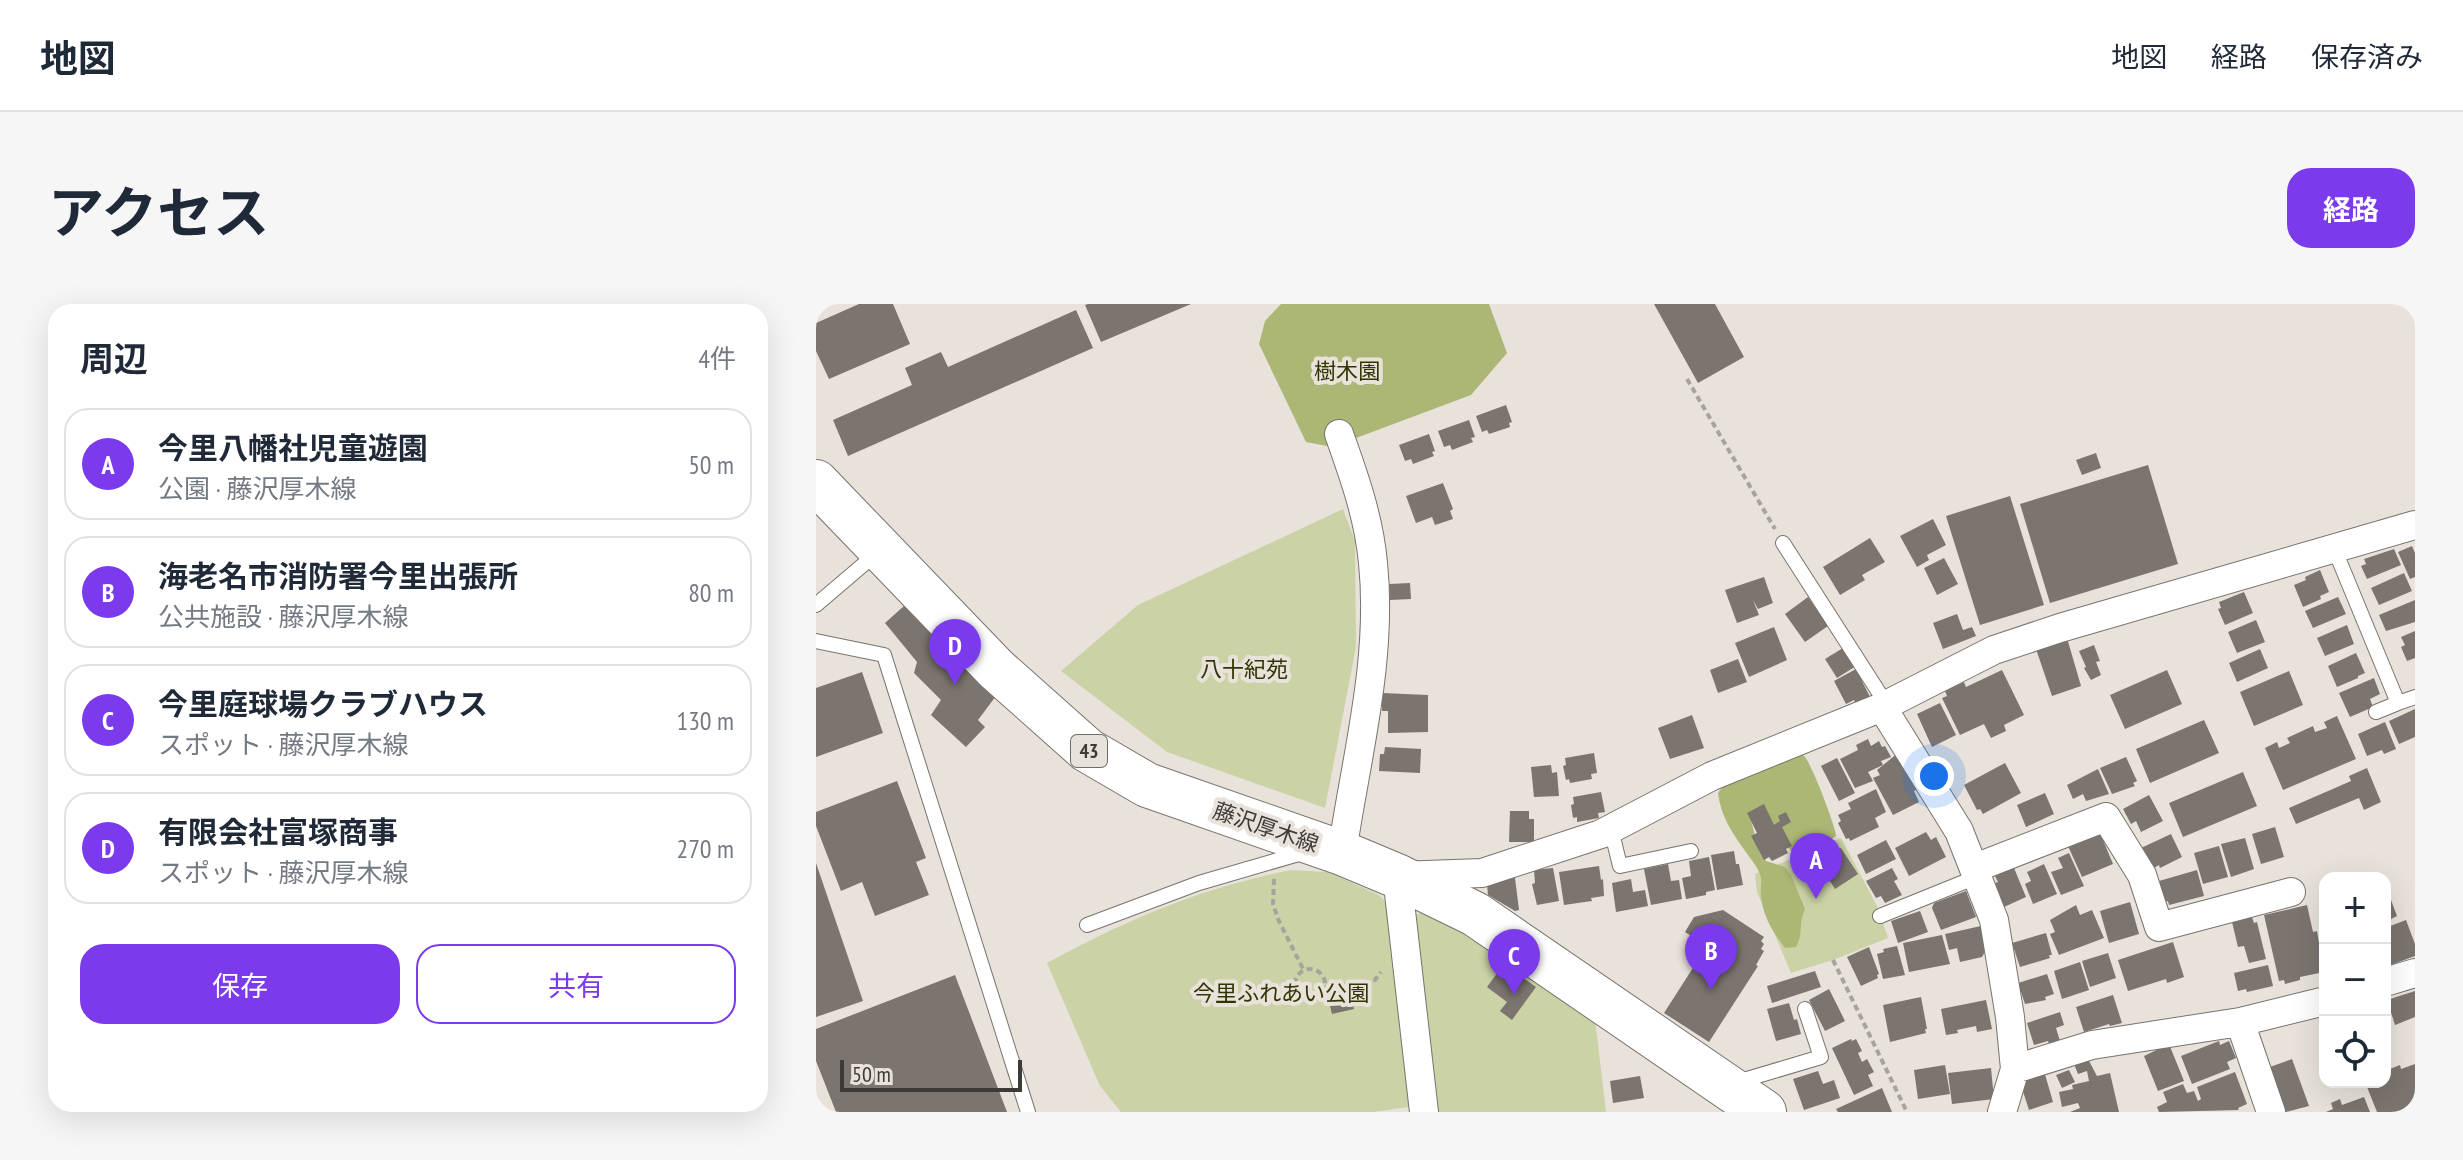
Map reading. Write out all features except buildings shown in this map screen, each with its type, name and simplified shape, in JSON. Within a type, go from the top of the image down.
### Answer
[{"type":"main road","name":"藤沢厚木線","points":[[816,482],[996,669],[1087,750],[1147,785],[1334,850],[1475,914],[1764,1112]]},
{"type":"street","points":[[1334,850],[1374,656],[1373,563],[1361,497],[1339,434]]},
{"type":"street","points":[[1424,1112],[1397,876],[1482,873],[1611,829],[1712,776],[1884,706],[1994,650],[2415,525]]},
{"type":"street","points":[[1884,706],[1959,831],[1994,920],[2015,1069],[2002,1112]]},
{"type":"street","points":[[1977,872],[2106,817],[2142,875],[2159,927],[2274,890]]},
{"type":"street","points":[[2391,980],[2415,973]]},
{"type":"street","points":[[2015,1069],[2092,1045],[2240,1022],[2319,1002]]},
{"type":"street","points":[[2240,1022],[2271,1112]]},
{"type":"lane","points":[[1783,543],[1884,706]]},
{"type":"lane","points":[[2334,548],[2398,703]]},
{"type":"lane","points":[[816,605],[881,551]]},
{"type":"lane","points":[[816,641],[884,655],[1028,1112]]},
{"type":"lane","points":[[2376,712],[2415,697]]},
{"type":"lane","points":[[1611,829],[1620,866],[1691,851]]},
{"type":"lane","points":[[1087,925],[1185,888],[1274,860],[1334,850]]},
{"type":"lane","points":[[1880,916],[1977,872]]},
{"type":"lane","points":[[1713,1077],[1821,1057],[1805,1009]]},
{"type":"path","points":[[1687,379],[1783,543]]},
{"type":"path","points":[[1274,860],[1273,904],[1304,971]]},
{"type":"path","points":[[1833,960],[1907,1112]]},
{"type":"path","points":[[1324,988],[1375,980],[1384,969],[1408,963]]},
{"type":"path","points":[[1304,971],[1321,974],[1324,988],[1318,997],[1303,997],[1295,986],[1297,977],[1304,971]]},
{"type":"green space","name":"樹木園","points":[[1281,304],[1489,304],[1507,353],[1471,395],[1332,447],[1306,442],[1259,344],[1265,321]]},
{"type":"green space","name":"八十紀苑","points":[[1343,509],[1355,541],[1356,647],[1325,808],[1167,752],[1061,671],[1138,605]]},
{"type":"green space","points":[[1791,752],[1803,755],[1807,760],[1836,836],[1794,855],[1786,844],[1751,820],[1758,848],[1766,861],[1785,867],[1805,909],[1796,947],[1785,948],[1764,910],[1759,872],[1729,826],[1718,793],[1727,781]]},
{"type":"green space","points":[[1841,838],[1877,906],[1888,938],[1791,973],[1757,892],[1755,874]]},
{"type":"green space","name":"今里ふれあい公園","points":[[1290,870],[1328,872],[1379,895],[1390,906],[1415,1106],[1373,1112],[1121,1112],[1100,1086],[1047,963],[1164,907],[1225,886]]},
{"type":"green space","points":[[1428,910],[1595,1020],[1606,1112],[1438,1112],[1413,916]]},
{"type":"place","name":"有限会社富塚商事","points":[[955,685]]},
{"type":"place","name":"今里八幡社児童遊園","points":[[1816,899]]},
{"type":"place","name":"海老名市消防署今里出張所","points":[[1711,990]]},
{"type":"place","name":"今里庭球場クラブハウス","points":[[1514,995]]}]
